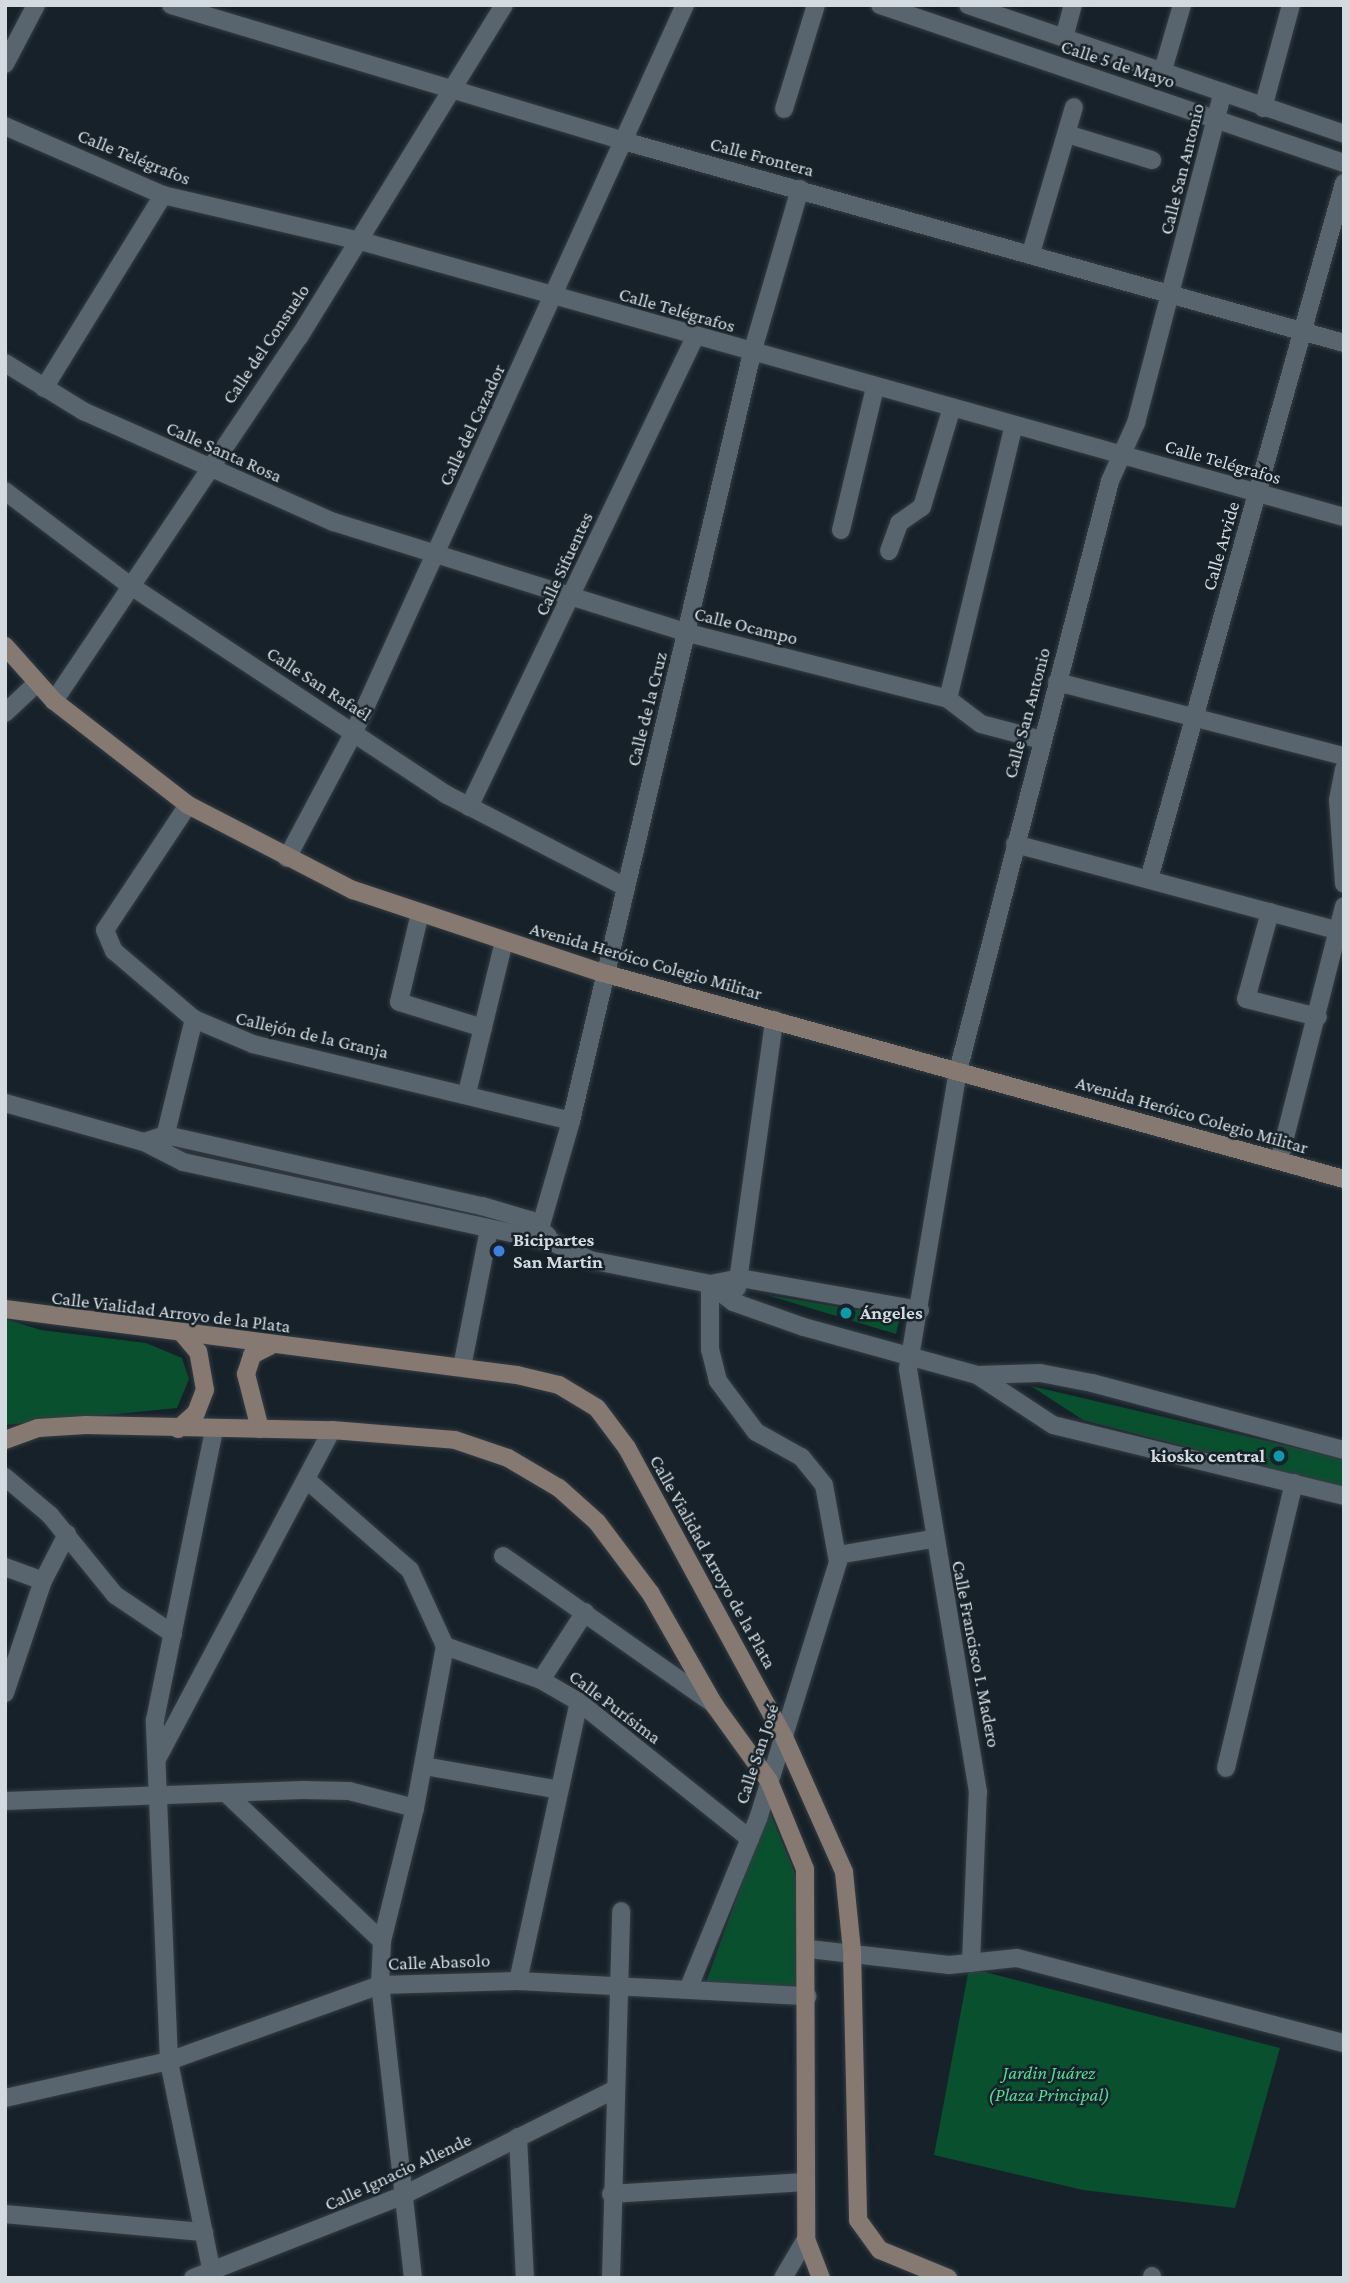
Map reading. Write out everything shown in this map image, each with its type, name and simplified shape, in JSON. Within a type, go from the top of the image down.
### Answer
[{"type":"main road","name":"Avenida Heróico Colegio Militar","points":[[5,646],[54,701],[188,804],[287,858],[420,914],[603,973],[1344,1179]]},
{"type":"main road","name":"Calle Vialidad Arroyo de la Plata","points":[[5,1309],[183,1335],[462,1367],[559,1385],[597,1408],[627,1448],[784,1737],[844,1872],[852,1951],[858,2220],[880,2250],[948,2278]]},
{"type":"main road","points":[[178,1429],[201,1406],[205,1390],[198,1352],[183,1335]]},
{"type":"main road","points":[[260,1429],[246,1392],[246,1374],[252,1355],[270,1346]]},
{"type":"main road","points":[[5,1440],[38,1428],[332,1430],[456,1440],[508,1458],[559,1488],[622,1551],[715,1706],[769,1781],[805,1869],[809,1949],[806,2238],[821,2278]]},
{"type":"street","points":[[5,64],[36,5]]},
{"type":"street","name":"Calle Frontera","points":[[171,5],[627,142],[1031,253],[1171,296],[1344,343]]},
{"type":"street","name":"Calle del Consuelo","points":[[54,701],[128,584],[357,240],[504,5]]},
{"type":"street","name":"Calle del Cazador","points":[[287,858],[354,732],[627,142],[685,5]]},
{"type":"street","points":[[784,109],[816,5]]},
{"type":"street","name":"Calle 5 de Mayo","points":[[880,5],[1344,163]]},
{"type":"street","name":"Calle 5 de Mayo","points":[[968,5],[1344,134]]},
{"type":"street","points":[[1064,38],[1073,5]]},
{"type":"street","points":[[1163,70],[1182,5]]},
{"type":"street","points":[[1263,108],[1291,5]]},
{"type":"street","name":"Calle San Antonio","points":[[911,1354],[957,1071],[1057,682],[1171,296],[1223,92]]},
{"type":"street","points":[[1031,253],[1074,107]]},
{"type":"street","name":"Calle Telégrafos","points":[[5,126],[163,195],[357,240],[1344,517]]},
{"type":"street","points":[[1068,134],[1152,160]]},
{"type":"street","name":"Calle Arvide","points":[[1149,879],[1344,183]]},
{"type":"street","name":"Calle de la Cruz","points":[[544,1236],[603,973],[688,633],[752,353],[800,189]]},
{"type":"street","points":[[44,388],[163,195]]},
{"type":"street","name":"Calle Sifuentes","points":[[469,807],[573,597],[695,337]]},
{"type":"street","name":"Calle Santa Rosa","points":[[5,363],[44,388],[206,469],[334,523],[437,552]]},
{"type":"street","points":[[841,530],[874,387]]},
{"type":"street","points":[[889,551],[899,523],[922,507],[952,407]]},
{"type":"street","points":[[947,699],[1014,425]]},
{"type":"street","name":"Calle San Rafaél","points":[[5,491],[128,584],[469,807],[625,887]]},
{"type":"street","name":"Calle Ocampo","points":[[437,552],[688,633],[947,699],[981,723],[1042,740]]},
{"type":"street","points":[[1057,682],[1344,756]]},
{"type":"street","points":[[5,713],[37,683]]},
{"type":"street","points":[[1344,769],[1338,832],[1344,884]]},
{"type":"street","name":"Callejón de la Granja","points":[[188,804],[105,930],[114,951],[194,1019],[253,1044],[467,1093],[571,1122]]},
{"type":"street","points":[[1014,844],[1343,932]]},
{"type":"street","points":[[1279,1161],[1343,932],[1344,906]]},
{"type":"street","points":[[1270,912],[1245,999],[1318,1017]]},
{"type":"street","points":[[420,914],[399,1002],[483,1028]]},
{"type":"street","points":[[467,1093],[504,942]]},
{"type":"street","points":[[160,1156],[194,1019]]},
{"type":"street","points":[[733,1301],[740,1278],[774,1020]]},
{"type":"street","points":[[5,1103],[144,1142],[160,1156],[489,1229],[544,1236]]},
{"type":"street","points":[[144,1142],[166,1135],[482,1206],[590,1260],[710,1284],[740,1278],[920,1310]]},
{"type":"street","points":[[462,1367],[489,1229]]},
{"type":"street","points":[[710,1284],[733,1301],[977,1375],[1054,1425],[1344,1496]]},
{"type":"street","name":"Calle San José","points":[[689,1987],[750,1839],[836,1578],[838,1555],[824,1485],[800,1457],[756,1432],[718,1381],[710,1350],[710,1284]]},
{"type":"street","name":"Calle Francisco I. Madero","points":[[911,1354],[933,1539],[978,1793],[971,1963]]},
{"type":"street","points":[[977,1375],[1040,1373],[1091,1383],[1344,1450]]},
{"type":"street","points":[[213,2275],[169,2061],[156,1693],[173,1634],[214,1429]]},
{"type":"street","points":[[158,1758],[308,1481],[332,1430]]},
{"type":"street","points":[[5,1477],[67,1534],[115,1595],[173,1634]]},
{"type":"street","points":[[308,1481],[410,1570],[445,1646],[424,1766],[382,1941],[380,1985],[413,2278]]},
{"type":"street","points":[[1226,1768],[1294,1483]]},
{"type":"street","points":[[5,1693],[43,1581],[67,1534]]},
{"type":"street","points":[[838,1555],[933,1539]]},
{"type":"street","points":[[503,1556],[715,1706]]},
{"type":"street","points":[[5,1567],[43,1581]]},
{"type":"street","points":[[541,1680],[585,1612]]},
{"type":"street","name":"Calle Purísima","points":[[445,1646],[541,1680],[579,1702],[750,1839]]},
{"type":"street","points":[[518,1981],[555,1789],[579,1702]]},
{"type":"street","points":[[424,1766],[555,1789]]},
{"type":"street","points":[[5,1801],[160,1799],[349,1791],[415,1808]]},
{"type":"street","points":[[229,1796],[382,1941]]},
{"type":"street","points":[[611,2278],[614,1984],[621,1911]]},
{"type":"street","points":[[809,1949],[971,1963],[1017,1958],[1344,2043]]},
{"type":"street","name":"Calle Abasolo","points":[[5,2098],[169,2061],[380,1985],[518,1981],[689,1987],[807,1996]]},
{"type":"street","name":"Calle Ignacio Allende","points":[[193,2278],[213,2275],[404,2194],[614,2090]]},
{"type":"street","points":[[518,2137],[525,2278]]},
{"type":"street","points":[[611,2194],[805,2182]]},
{"type":"street","points":[[5,2214],[204,2232]]},
{"type":"street","points":[[783,2278],[806,2238]]},
{"type":"green space","points":[[767,1295],[900,1317],[896,1334]]},
{"type":"green space","points":[[5,1319],[41,1330],[146,1343],[182,1358],[189,1379],[177,1408],[5,1425]]},
{"type":"green space","points":[[1031,1386],[1344,1459],[1344,1488],[1083,1420]]},
{"type":"green space","points":[[769,1810],[799,1883],[803,1990],[704,1987]]},
{"type":"green space","name":"Jardin Juárez (Plaza Principal)","points":[[969,1968],[1280,2048],[1235,2208],[1083,2190],[934,2155]]},
{"type":"place","name":"Bicipartes San Martin","points":[[499,1251]]},
{"type":"place","name":"Ángeles","points":[[846,1313]]},
{"type":"place","name":"kiosko central","points":[[1279,1456]]}]
